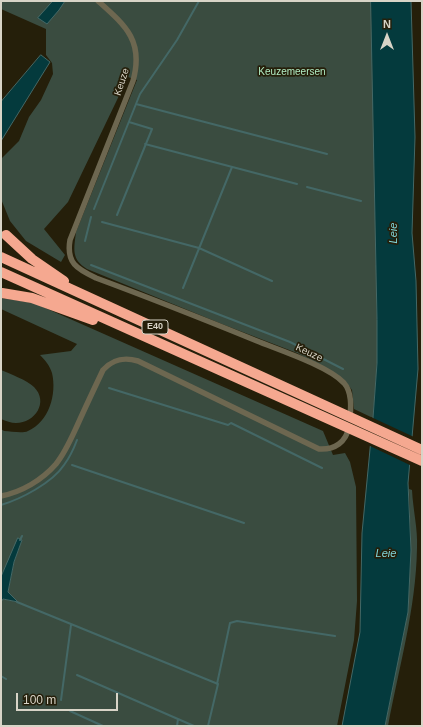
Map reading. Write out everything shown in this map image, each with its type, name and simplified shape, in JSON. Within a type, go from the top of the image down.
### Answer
[{"type":"highway","points":[[6,235],[32,260],[62,280],[74,291]]},
{"type":"highway","name":"E40","points":[[1,258],[422,450]]},
{"type":"highway","name":"E40","points":[[1,272],[422,461]]},
{"type":"highway","points":[[2,293],[32,298],[160,344]]},
{"type":"street","name":"Keuze","points":[[1,496],[11,494],[25,488],[40,478],[55,464],[68,444],[103,370],[114,361],[121,359],[138,361],[312,447],[319,449],[327,450],[338,446],[347,435],[350,422],[351,405],[348,390],[344,384],[332,374],[290,354],[96,278],[82,271],[71,261],[69,254],[70,240],[133,82],[136,70],[136,51],[126,28],[98,1]]},
{"type":"green space","name":"Keuzemeersen","points":[[1,1],[371,1],[377,320],[377,363],[373,418],[354,409],[352,390],[345,381],[336,374],[297,353],[87,269],[78,261],[74,249],[76,232],[137,80],[128,77],[68,202],[44,229],[65,255],[61,262],[26,241],[10,221],[1,199],[1,159],[19,141],[29,117],[41,100],[53,74],[52,63],[46,55],[46,29],[1,9]]},
{"type":"green space","points":[[1,298],[34,303],[323,431],[333,455],[345,453],[350,462],[356,487],[357,601],[354,640],[337,726],[1,726],[1,602],[2,599],[18,602],[8,592],[14,562],[22,540],[18,539],[1,577],[1,429],[4,431],[26,432],[35,427],[41,421],[50,406],[53,381],[50,368],[40,355],[71,351],[77,344],[1,309]]},
{"type":"green space","points":[[1,370],[18,377],[34,387],[40,399],[40,405],[34,416],[23,422],[16,423],[1,419]]},
{"type":"green space","points":[[409,489],[412,490],[417,534],[414,593],[388,726],[385,726],[408,612],[411,550]]},
{"type":"water","points":[[53,1],[65,1],[47,24],[38,18]]},
{"type":"water","name":"Leie","points":[[371,1],[411,1],[415,137],[412,233],[416,281],[418,369],[408,483],[411,550],[408,612],[385,726],[342,726],[360,632],[362,533],[377,363]]},
{"type":"water","points":[[41,55],[50,62],[1,141],[1,102]]},
{"type":"water","points":[[18,538],[22,540],[14,562],[8,592],[18,602],[3,599],[1,602],[1,577]]},
{"type":"pier","points":[[371,417],[414,437],[412,466],[368,445]]},
{"type":"waterway","points":[[94,209],[140,94],[177,40],[199,1]]},
{"type":"waterway","points":[[136,104],[327,154]]},
{"type":"waterway","points":[[117,215],[152,129],[129,122]]},
{"type":"waterway","points":[[145,144],[297,184]]},
{"type":"waterway","points":[[183,288],[232,167]]},
{"type":"waterway","points":[[307,187],[361,201]]},
{"type":"waterway","points":[[85,241],[91,217]]},
{"type":"waterway","points":[[102,222],[199,248],[272,281]]},
{"type":"waterway","points":[[91,265],[290,342],[343,369]]},
{"type":"waterway","points":[[109,388],[228,425],[231,423],[322,468]]},
{"type":"waterway","points":[[1,505],[36,490],[52,478],[59,472],[66,462],[77,440]]},
{"type":"waterway","points":[[72,465],[244,523]]},
{"type":"waterway","points":[[20,540],[22,536]]},
{"type":"waterway","points":[[17,602],[218,684],[208,726]]},
{"type":"waterway","points":[[217,684],[230,623],[237,621],[335,636]]},
{"type":"waterway","points":[[61,700],[71,625]]},
{"type":"waterway","points":[[77,675],[194,726]]},
{"type":"waterway","points":[[1,676],[6,679]]},
{"type":"waterway","points":[[70,711],[103,726]]},
{"type":"waterway","points":[[177,726],[178,719]]}]
